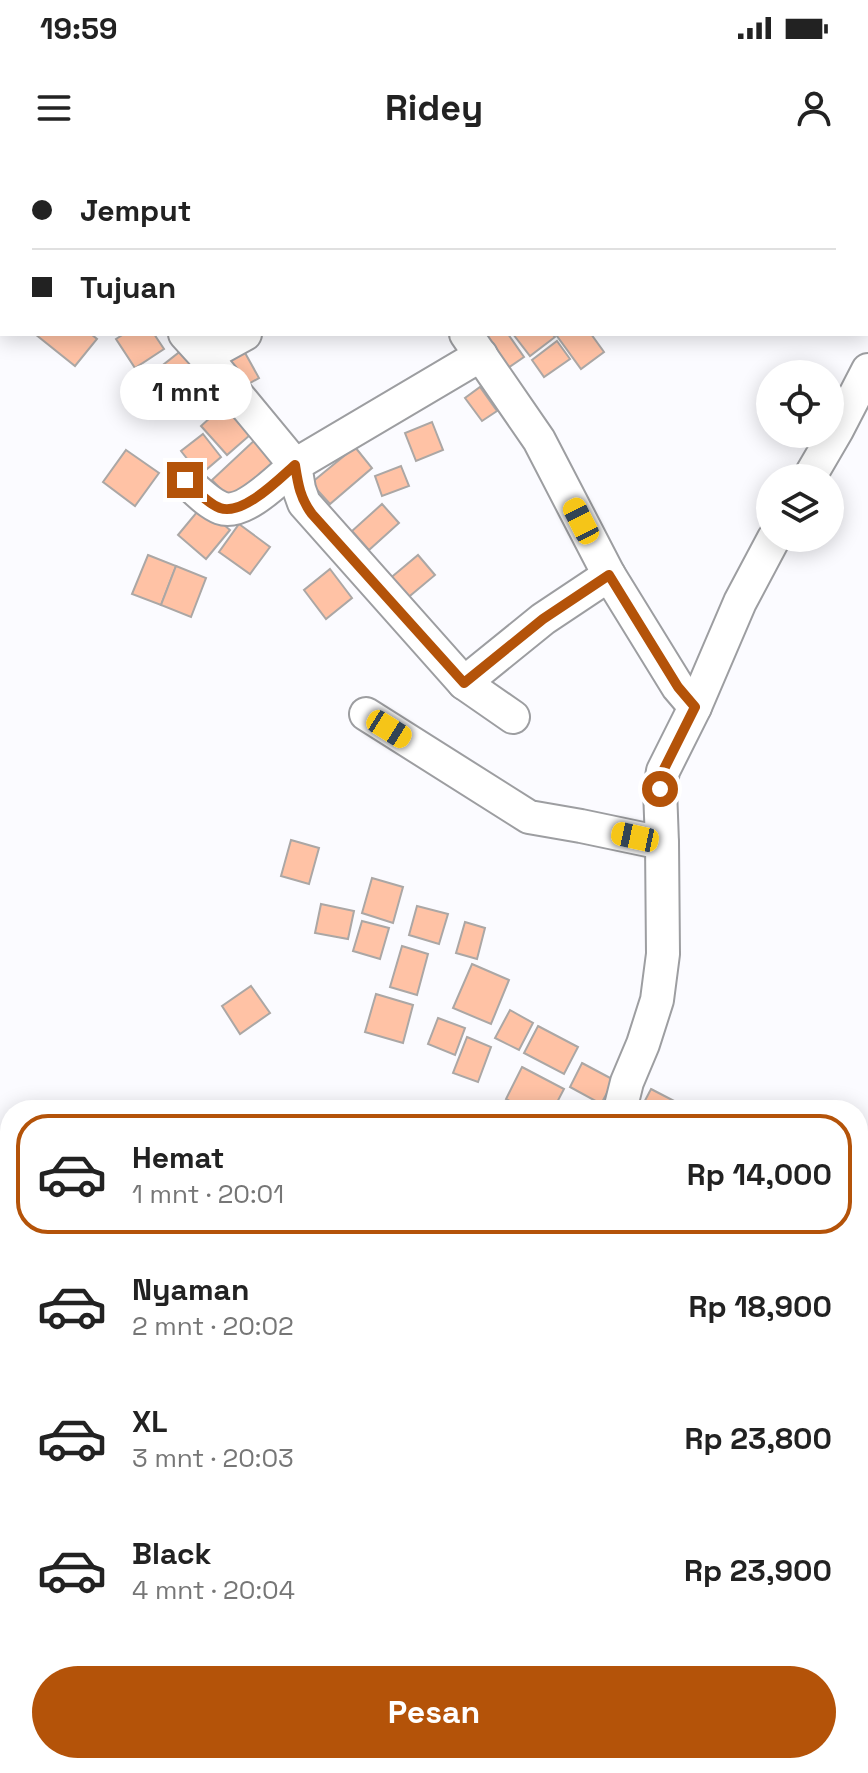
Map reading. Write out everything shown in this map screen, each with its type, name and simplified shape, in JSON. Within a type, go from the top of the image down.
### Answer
[{"type":"street","points":[[236,336],[195,345],[295,465],[304,503],[464,683],[513,717]]},
{"type":"street","points":[[185,480],[221,508],[236,510],[295,465],[473,345],[539,440],[609,575],[678,687],[695,707]]},
{"type":"street","points":[[817,464],[868,370]]},
{"type":"street","points":[[622,1100],[657,1000],[663,954],[660,789],[663,771],[695,707],[740,602],[767,552]]},
{"type":"street","points":[[464,683],[543,619],[609,575]]},
{"type":"street","points":[[366,714],[529,817],[662,843]]},
{"type":"building","points":[[38,336],[93,336],[97,339],[75,366]]},
{"type":"building","points":[[121,336],[155,336],[164,349],[135,368],[116,339]]},
{"type":"building","points":[[481,336],[509,336],[524,357],[505,370]]},
{"type":"building","points":[[515,336],[555,337],[530,356]]},
{"type":"building","points":[[557,336],[592,336],[604,352],[581,369]]},
{"type":"building","points":[[557,341],[570,359],[544,377],[532,360]]},
{"type":"building","points":[[239,342],[259,378],[236,391],[216,354]]},
{"type":"building","points":[[182,350],[211,387],[182,409],[154,372]]},
{"type":"building","points":[[480,387],[497,411],[482,421],[465,398]]},
{"type":"building","points":[[223,406],[250,435],[227,455],[201,426]]},
{"type":"building","points":[[432,422],[443,450],[416,461],[405,433]]},
{"type":"building","points":[[203,434],[221,457],[200,475],[181,451]]},
{"type":"building","points":[[259,436],[281,459],[234,503],[212,480]]},
{"type":"building","points":[[355,447],[372,468],[330,504],[311,483]]},
{"type":"building","points":[[126,450],[159,473],[135,506],[103,482]]},
{"type":"building","points":[[401,466],[409,486],[382,496],[375,476]]},
{"type":"building","points":[[382,504],[399,523],[369,550],[352,531]]},
{"type":"building","points":[[202,506],[230,530],[206,559],[178,535]]},
{"type":"building","points":[[239,524],[270,547],[250,574],[219,552]]},
{"type":"building","points":[[148,555],[176,566],[161,605],[132,594]]},
{"type":"building","points":[[418,555],[435,575],[405,600],[388,580]]},
{"type":"building","points":[[176,566],[206,578],[191,617],[161,605]]},
{"type":"building","points":[[330,569],[352,598],[326,619],[304,590]]},
{"type":"building","points":[[291,840],[319,848],[309,884],[281,876]]},
{"type":"building","points":[[372,878],[403,887],[393,923],[362,913]]},
{"type":"building","points":[[321,904],[354,911],[348,939],[315,933]]},
{"type":"building","points":[[417,906],[448,914],[439,944],[409,935]]},
{"type":"building","points":[[362,921],[389,928],[380,959],[353,951]]},
{"type":"building","points":[[465,922],[485,928],[477,959],[456,953]]},
{"type":"building","points":[[402,946],[428,954],[417,995],[390,987]]},
{"type":"building","points":[[472,964],[509,980],[491,1024],[453,1008]]},
{"type":"building","points":[[251,986],[270,1013],[240,1034],[222,1006]]},
{"type":"building","points":[[376,994],[413,1005],[403,1043],[365,1032]]},
{"type":"building","points":[[510,1010],[533,1023],[519,1050],[495,1038]]},
{"type":"building","points":[[438,1018],[465,1028],[455,1055],[428,1044]]},
{"type":"building","points":[[538,1026],[578,1047],[564,1074],[524,1053]]},
{"type":"building","points":[[467,1037],[491,1047],[478,1082],[453,1073]]},
{"type":"building","points":[[582,1063],[614,1080],[603,1100],[594,1100],[570,1087]]},
{"type":"building","points":[[522,1067],[564,1089],[558,1100],[506,1099]]},
{"type":"building","points":[[651,1089],[672,1100],[645,1100]]},
{"type":"route","points":[[185,480],[221,508],[236,510],[295,465],[299,489],[312,514],[464,683],[543,619],[609,575],[678,687],[695,707],[663,771],[660,789]]}]
